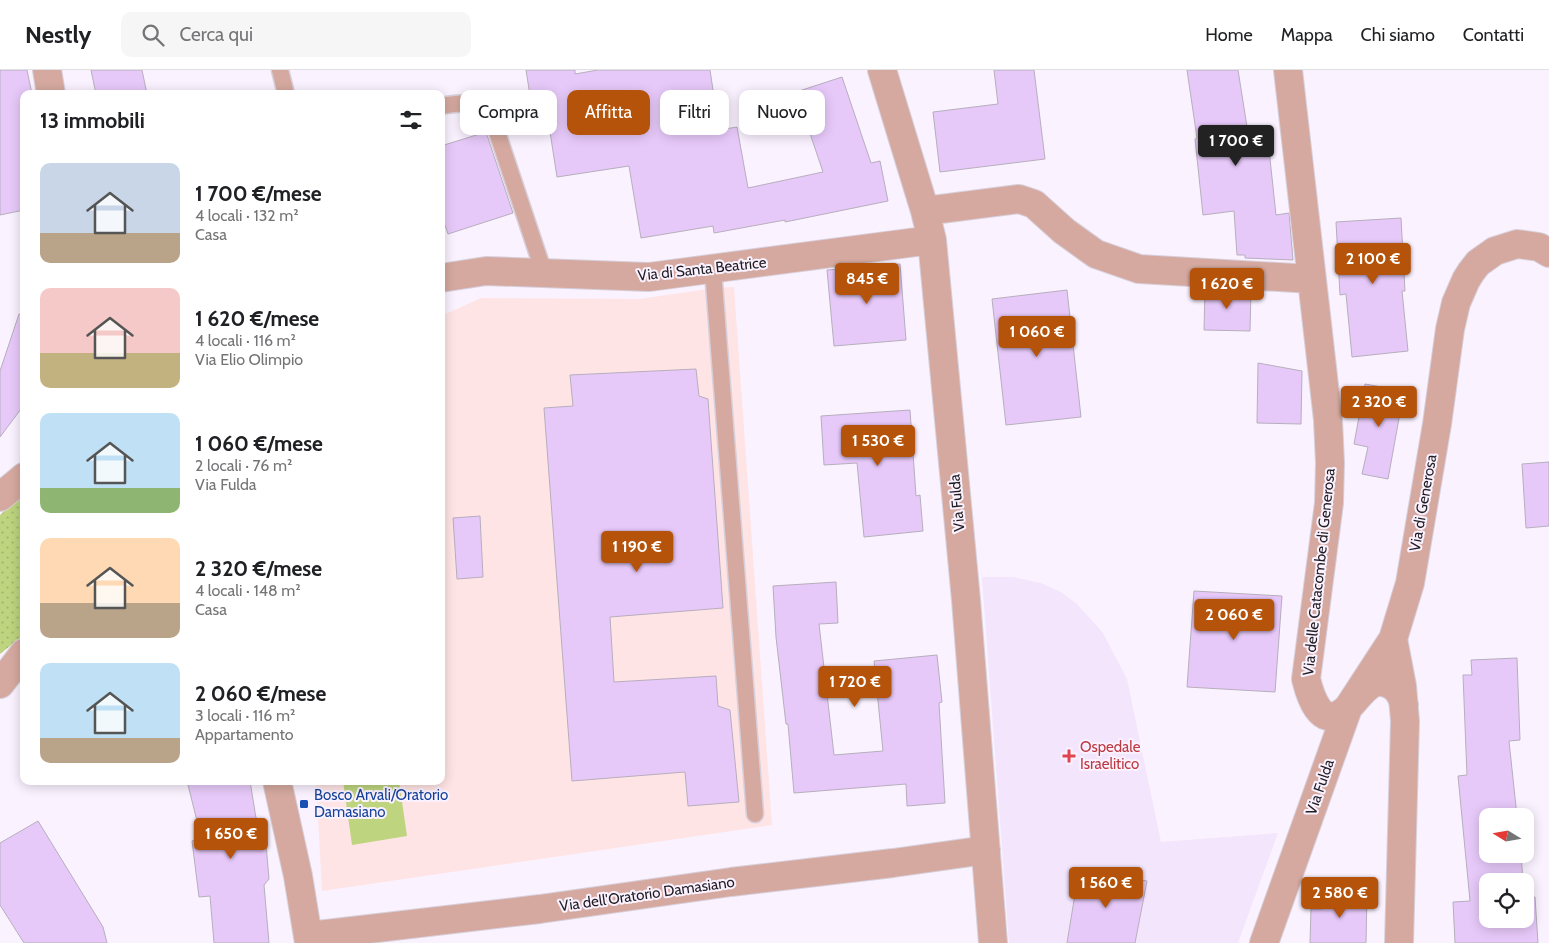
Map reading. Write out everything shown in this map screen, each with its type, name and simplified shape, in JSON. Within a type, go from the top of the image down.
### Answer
[{"type":"street","points":[[47,70],[50,90]]},
{"type":"street","name":"Via Fulda","points":[[882,70],[932,240],[966,600],[993,943]]},
{"type":"street","name":"Via delle Catacombe di Generosa","points":[[1288,70],[1328,420],[1330,463],[1329,504],[1306,679],[1309,692],[1319,711],[1326,715],[1335,716],[1342,714],[1348,708]]},
{"type":"street","points":[[925,211],[1019,199],[1034,204],[1064,231],[1096,254],[1139,269],[1312,279]]},
{"type":"street","name":"Via di Santa Beatrice","points":[[445,277],[486,271],[649,277],[932,240]]},
{"type":"street","name":"Via di Generosa","points":[[1399,943],[1405,749],[1402,686],[1393,639],[1410,583],[1437,424],[1450,329],[1460,291],[1478,263],[1495,250],[1517,244],[1539,247],[1549,253]]},
{"type":"street","points":[[0,497],[20,480]]},
{"type":"street","name":"Via Fulda","points":[[1264,943],[1348,708],[1393,639]]},
{"type":"street","points":[[0,684],[20,658]]},
{"type":"street","points":[[1348,708],[1376,682],[1382,682],[1396,688],[1404,705]]},
{"type":"street","points":[[278,785],[298,876],[309,939]]},
{"type":"street","name":"Via dell'Oratorio Damasiano","points":[[309,939],[721,883],[986,850]]},
{"type":"lane","points":[[280,70],[285,90]]},
{"type":"lane","points":[[445,105],[462,102],[474,105],[485,110],[493,120],[544,273]]},
{"type":"lane","points":[[713,270],[755,814]]},
{"type":"shaded area","points":[[734,287],[772,825],[322,891],[316,785],[445,785],[445,314],[481,298],[639,299]]},
{"type":"shaded area","name":"Ospedale Israelitico","points":[[982,577],[1013,577],[1041,583],[1061,592],[1077,604],[1103,633],[1127,679],[1161,842],[1278,833],[1238,943],[1009,943]]},
{"type":"green space","points":[[20,497],[20,638],[0,654],[0,515]]},
{"type":"green space","points":[[344,785],[400,785],[407,836],[352,845]]},
{"type":"building","points":[[0,70],[27,70],[31,90],[20,90],[20,211],[0,215]]},
{"type":"building","points":[[91,70],[142,70],[146,90],[95,90]]},
{"type":"building","points":[[526,70],[575,70],[575,74],[598,70],[710,70],[713,90],[660,90],[660,135],[729,135],[729,128],[737,127],[748,188],[823,172],[811,135],[825,135],[825,90],[802,90],[842,77],[871,163],[880,161],[888,201],[785,222],[785,220],[714,233],[713,226],[641,238],[629,166],[557,177],[550,135],[557,135],[557,90],[529,90]]},
{"type":"building","points":[[994,70],[1034,70],[1045,159],[940,172],[933,112],[998,104]]},
{"type":"building","points":[[1187,70],[1238,70],[1248,133],[1267,131],[1276,215],[1289,213],[1293,260],[1245,258],[1245,255],[1237,255],[1234,211],[1203,215],[1195,139],[1197,138]]},
{"type":"building","points":[[476,135],[487,135],[513,213],[448,234],[445,225],[445,145]]},
{"type":"building","points":[[1401,218],[1405,291],[1402,291],[1408,351],[1352,357],[1346,294],[1340,295],[1336,222]]},
{"type":"building","points":[[900,264],[906,340],[834,346],[827,270]]},
{"type":"building","points":[[1205,288],[1251,291],[1250,331],[1204,330]]},
{"type":"building","points":[[1067,290],[1081,417],[1006,425],[992,299]]},
{"type":"building","points":[[20,314],[20,410],[0,437],[0,371]]},
{"type":"building","points":[[1258,363],[1302,371],[1301,424],[1257,423]]},
{"type":"building","points":[[696,369],[699,396],[708,399],[723,608],[610,617],[614,682],[716,676],[718,706],[730,710],[739,802],[688,806],[685,772],[572,781],[544,408],[573,406],[570,375]]},
{"type":"building","points":[[1365,384],[1404,391],[1388,479],[1362,474],[1368,447],[1354,444]]},
{"type":"building","points":[[910,410],[916,496],[920,495],[923,531],[864,537],[857,463],[824,465],[821,416]]},
{"type":"building","points":[[1549,462],[1549,526],[1526,528],[1522,464]]},
{"type":"building","points":[[480,516],[483,577],[457,579],[453,518]]},
{"type":"building","points":[[836,582],[838,623],[819,624],[834,755],[883,751],[874,661],[937,655],[942,702],[939,703],[945,803],[907,806],[906,784],[794,793],[788,724],[786,724],[776,637],[773,586]]},
{"type":"building","points":[[1194,591],[1282,596],[1275,692],[1187,687]]},
{"type":"building","points":[[1517,658],[1520,740],[1509,741],[1516,808],[1479,808],[1479,863],[1522,863],[1522,873],[1479,873],[1479,928],[1534,928],[1535,897],[1538,943],[1455,943],[1453,902],[1470,901],[1458,776],[1467,775],[1463,675],[1472,675],[1471,660]]},
{"type":"building","points":[[188,785],[251,785],[256,818],[264,821],[269,879],[264,885],[269,943],[214,943],[210,896],[199,897],[192,841],[201,837]]},
{"type":"building","points":[[38,821],[103,927],[107,943],[24,943],[0,905],[0,843]]},
{"type":"building","points":[[1079,870],[1147,881],[1135,943],[1067,943]]},
{"type":"building","points":[[1323,893],[1367,894],[1366,943],[1310,943],[1311,909],[1323,909]]},
{"type":"place","name":"Ospedale Israelitico","points":[[1069,756]]},
{"type":"place","name":"Bosco Arvali/Oratorio Damasiano","points":[[304,804]]}]
